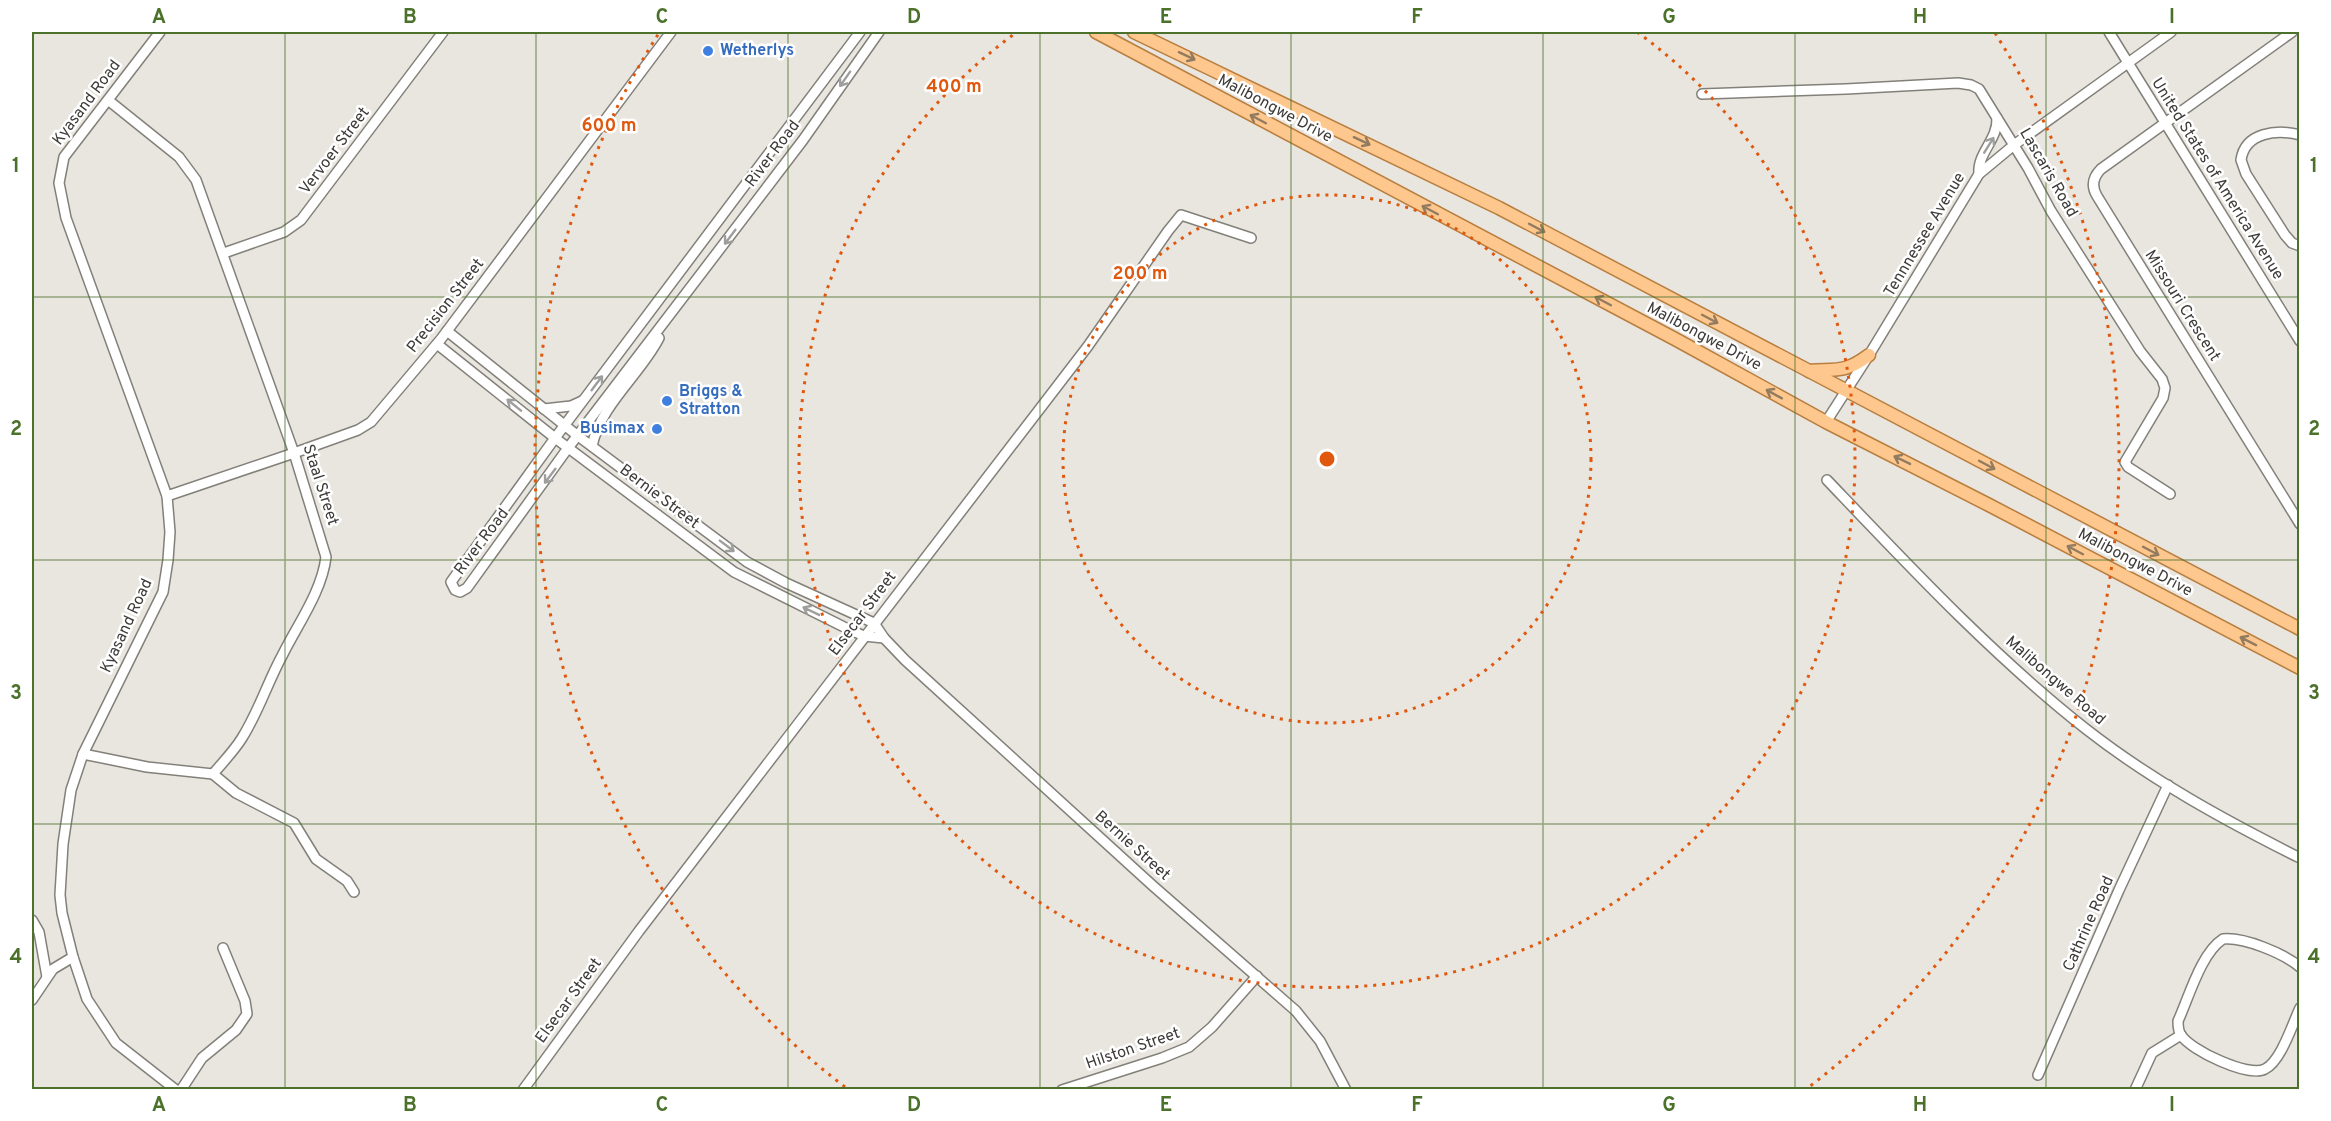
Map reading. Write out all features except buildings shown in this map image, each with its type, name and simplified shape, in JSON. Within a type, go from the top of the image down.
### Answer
[{"type":"main road","name":"Malibongwe Drive","points":[[1096,32],[1675,339],[1826,422],[1979,499],[2300,668]]},
{"type":"main road","name":"Malibongwe Drive","points":[[1134,32],[1499,208],[2300,629]]},
{"type":"main road","points":[[1808,372],[1842,370],[1869,355]]},
{"type":"street","name":"Kyasand Road","points":[[160,32],[64,157],[59,183],[66,218],[167,496],[170,532],[163,592],[83,754],[71,790],[63,844],[60,895],[73,957],[87,999],[112,1038],[125,1051],[176,1089]]},
{"type":"street","name":"Vervoer Street","points":[[224,254],[284,232],[301,220],[443,32]]},
{"type":"street","name":"Precision Street","points":[[167,496],[358,430],[371,422],[447,331],[671,32]]},
{"type":"street","name":"River Road","points":[[860,32],[555,438],[451,582],[454,590],[460,592],[466,588],[568,448],[803,140],[879,32]]},
{"type":"street","name":"United States of America Avenue","points":[[2109,32],[2300,341]]},
{"type":"street","name":"Tennnessee Avenue","points":[[1826,422],[1980,174],[2014,145],[2171,32]]},
{"type":"street","name":"Missouri Crescent","points":[[2292,32],[2101,169],[2094,179],[2094,192],[2298,517]]},
{"type":"street","name":"Lascaris Road","points":[[1702,94],[1964,83],[1979,89],[2051,211],[2140,351],[2164,382],[2163,398],[2125,462],[2128,467],[2170,494]]},
{"type":"street","name":"Staal Street","points":[[108,100],[168,147],[188,166],[196,180],[294,453],[324,544],[325,564],[310,604],[281,656],[249,726],[235,748],[213,774]]},
{"type":"street","points":[[1980,174],[1982,157],[1997,130],[1996,116]]},
{"type":"street","points":[[2300,135],[2277,131],[2265,134],[2248,146],[2241,160],[2246,174],[2285,235],[2292,243],[2300,246]]},
{"type":"street","name":"Elsecar Street","points":[[523,1089],[639,932],[804,719],[864,636],[1088,346],[1167,231],[1181,215],[1251,238]]},
{"type":"street","points":[[592,446],[598,425],[645,361],[664,324]]},
{"type":"street","name":"Bernie Street","points":[[447,331],[578,436],[751,564],[874,623],[884,638],[1143,877],[1304,1020],[1323,1047],[1346,1089]]},
{"type":"street","name":"Bernie Street","points":[[437,344],[555,438],[734,573],[864,636],[884,638]]},
{"type":"street","points":[[544,409],[571,406],[584,400]]},
{"type":"street","name":"Malibongwe Road","points":[[1827,480],[2013,668],[2087,730],[2168,785],[2219,816],[2300,858]]},
{"type":"street","points":[[83,754],[147,767],[213,774],[236,792],[294,823],[316,859],[347,881],[354,892]]},
{"type":"street","name":"Cathrine Road","points":[[2038,1075],[2168,785]]},
{"type":"street","points":[[32,920],[39,932],[47,977]]},
{"type":"street","points":[[2300,967],[2290,960],[2244,940],[2223,939],[2211,949],[2178,1021],[2181,1035],[2196,1048],[2236,1067],[2249,1071],[2261,1071],[2277,1059],[2300,1008]]},
{"type":"street","points":[[181,1089],[202,1058],[236,1030],[247,1014],[245,1001],[223,948]]},
{"type":"street","points":[[32,1000],[53,969],[73,957]]},
{"type":"street","name":"Hilston Street","points":[[1062,1089],[1174,1054],[1189,1047],[1212,1027],[1257,976]]},
{"type":"street","points":[[2135,1089],[2152,1053],[2181,1035]]},
{"type":"place","name":"Wetherlys","points":[[708,51]]},
{"type":"place","name":"Briggs & Stratton","points":[[667,401]]},
{"type":"place","name":"Busimax","points":[[657,429]]}]
